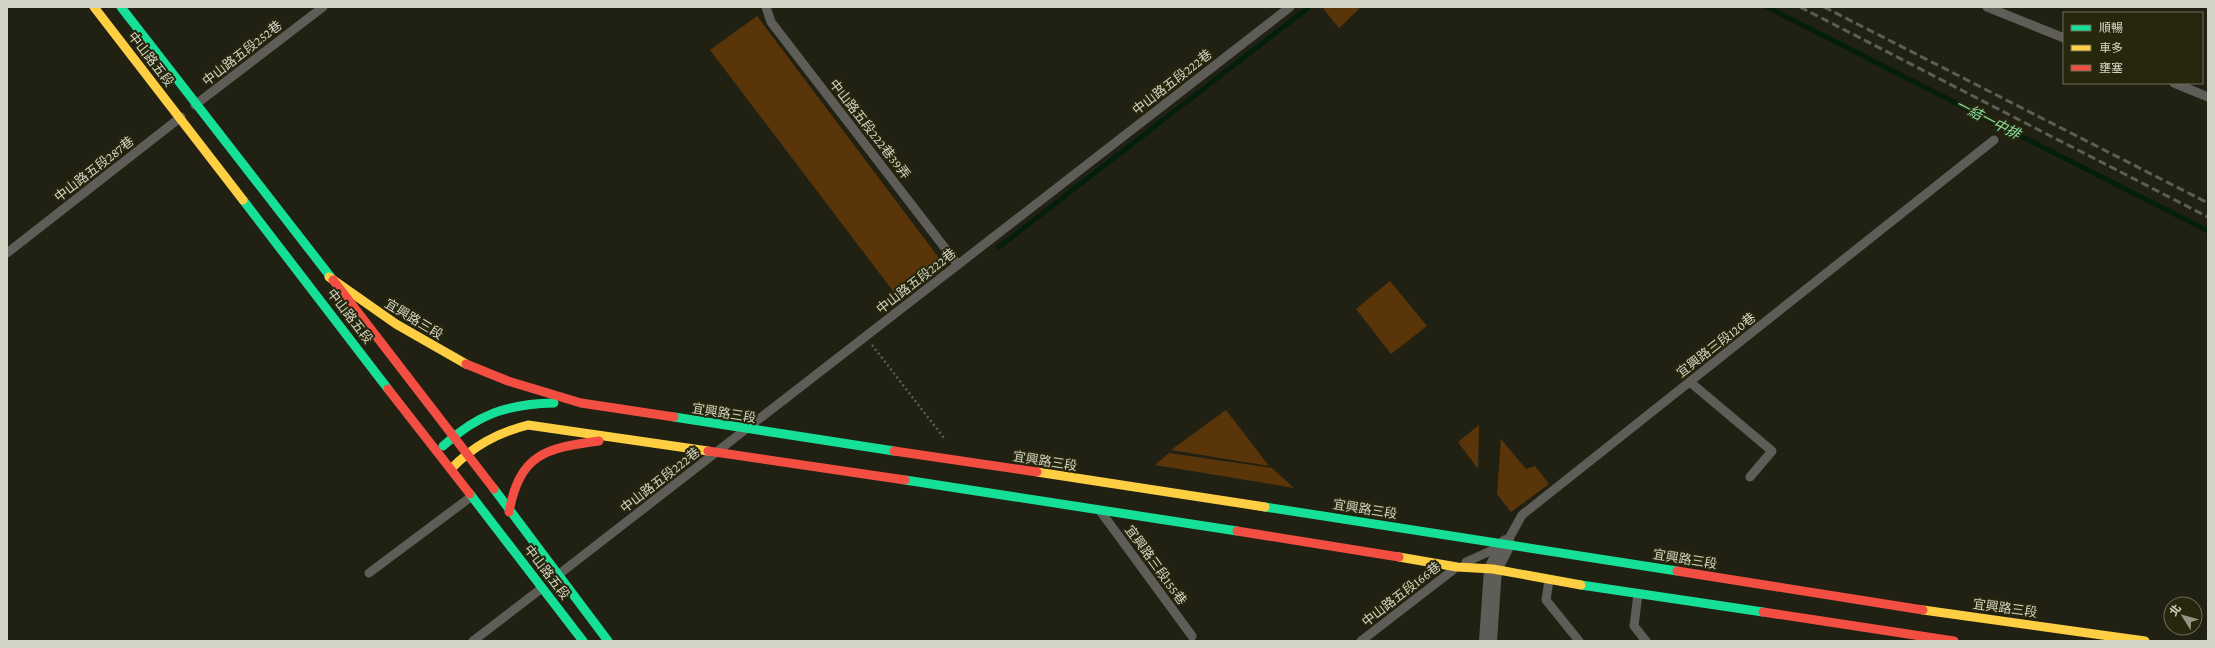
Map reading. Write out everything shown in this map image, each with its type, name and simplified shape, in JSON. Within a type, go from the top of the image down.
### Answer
[{"type":"street","name":"中山路五段","points":[[94,7],[181,117],[472,496],[550,581],[608,641]]},
{"type":"street","name":"中山路五段","points":[[121,7],[466,452],[509,512],[550,581],[583,641]]},
{"type":"street","name":"宜興路三段","points":[[329,277],[387,319],[467,365],[519,385],[581,403],[746,430],[1506,544],[1964,616],[2145,641]]},
{"type":"street","name":"宜興路三段","points":[[438,452],[453,436],[477,420],[506,406],[525,403],[581,403]]},
{"type":"street","points":[[451,469],[466,452],[491,436],[509,429],[528,425],[1099,508],[1457,567],[1493,569],[1549,580],[1638,594],[1951,641],[1964,616]]},
{"type":"street","points":[[509,512],[515,485],[525,468],[542,455],[588,442],[616,439]]},
{"type":"street","points":[[1488,641],[1493,569],[1506,544]]},
{"type":"lane","name":"中山路五段252巷","points":[[196,104],[323,7]]},
{"type":"lane","name":"中山路五段222巷39弄","points":[[766,7],[771,22],[958,265]]},
{"type":"lane","name":"中山路五段222巷","points":[[473,641],[1290,7]]},
{"type":"lane","points":[[1987,7],[2000,9],[2063,38]]},
{"type":"lane","points":[[2176,84],[2208,97]]},
{"type":"lane","name":"中山路五段287巷","points":[[7,253],[196,104]]},
{"type":"lane","name":"宜興路三段120巷","points":[[1506,544],[1522,515],[1994,140]]},
{"type":"lane","points":[[1690,382],[1772,452],[1750,477]]},
{"type":"lane","points":[[368,573],[472,496]]},
{"type":"lane","name":"宜興路三段155巷","points":[[1099,508],[1192,636]]},
{"type":"lane","points":[[1457,567],[1506,544]]},
{"type":"lane","name":"中山路五段166巷","points":[[1361,641],[1457,567]]},
{"type":"lane","points":[[1549,580],[1546,600],[1579,641]]},
{"type":"lane","points":[[1638,594],[1634,626],[1646,641]]},
{"type":"path","points":[[866,337],[962,462]]},
{"type":"shaded area","points":[[1322,7],[1361,7],[1339,28]]},
{"type":"shaded area","points":[[757,16],[939,258],[896,295],[710,50]]},
{"type":"shaded area","points":[[1390,281],[1427,326],[1391,354],[1356,309]]},
{"type":"shaded area","points":[[1226,410],[1269,466],[1171,450]]},
{"type":"shaded area","points":[[1479,425],[1478,469],[1458,442]]},
{"type":"shaded area","points":[[1501,439],[1526,469],[1535,466],[1549,484],[1511,512],[1497,494]]},
{"type":"shaded area","points":[[1169,453],[1272,468],[1294,488],[1155,465]]},
{"type":"waterway","points":[[999,247],[1309,7]]},
{"type":"waterway","name":"一結一中排","points":[[1767,7],[2208,231]]},
{"type":"railway","points":[[1800,7],[2208,217]]},
{"type":"railway","points":[[1824,7],[2208,203]]},
{"type":"traffic: fast","points":[[121,7],[333,280]]},
{"type":"traffic: fast","points":[[243,200],[388,389]]},
{"type":"traffic: fast","points":[[443,446],[468,426],[494,413],[522,406],[554,403]]},
{"type":"traffic: fast","points":[[674,417],[894,451]]},
{"type":"traffic: fast","points":[[905,480],[1237,531]]},
{"type":"traffic: fast","points":[[494,489],[608,641]]},
{"type":"traffic: fast","points":[[470,494],[583,641]]},
{"type":"traffic: fast","points":[[1265,507],[1677,571]]},
{"type":"traffic: fast","points":[[1581,585],[1763,612]]},
{"type":"traffic: slow","points":[[94,7],[243,200]]},
{"type":"traffic: slow","points":[[329,277],[396,324],[466,364]]},
{"type":"traffic: slow","points":[[451,469],[459,461],[486,441],[506,432],[528,425],[708,451]]},
{"type":"traffic: slow","points":[[1037,472],[1265,507]]},
{"type":"traffic: slow","points":[[1399,557],[1457,567],[1493,569],[1581,585]]},
{"type":"traffic: slow","points":[[1923,610],[2145,641]]},
{"type":"traffic: jam","points":[[333,280],[494,489]]},
{"type":"traffic: jam","points":[[466,364],[508,381],[581,403],[674,417]]},
{"type":"traffic: jam","points":[[388,389],[470,494]]},
{"type":"traffic: jam","points":[[509,512],[520,477],[528,466],[538,457],[550,451],[564,447],[599,441]]},
{"type":"traffic: jam","points":[[708,451],[905,480]]},
{"type":"traffic: jam","points":[[894,451],[1037,472]]},
{"type":"traffic: jam","points":[[1237,531],[1399,557]]},
{"type":"traffic: jam","points":[[1677,571],[1923,610]]},
{"type":"traffic: jam","points":[[1763,612],[1954,641]]}]
